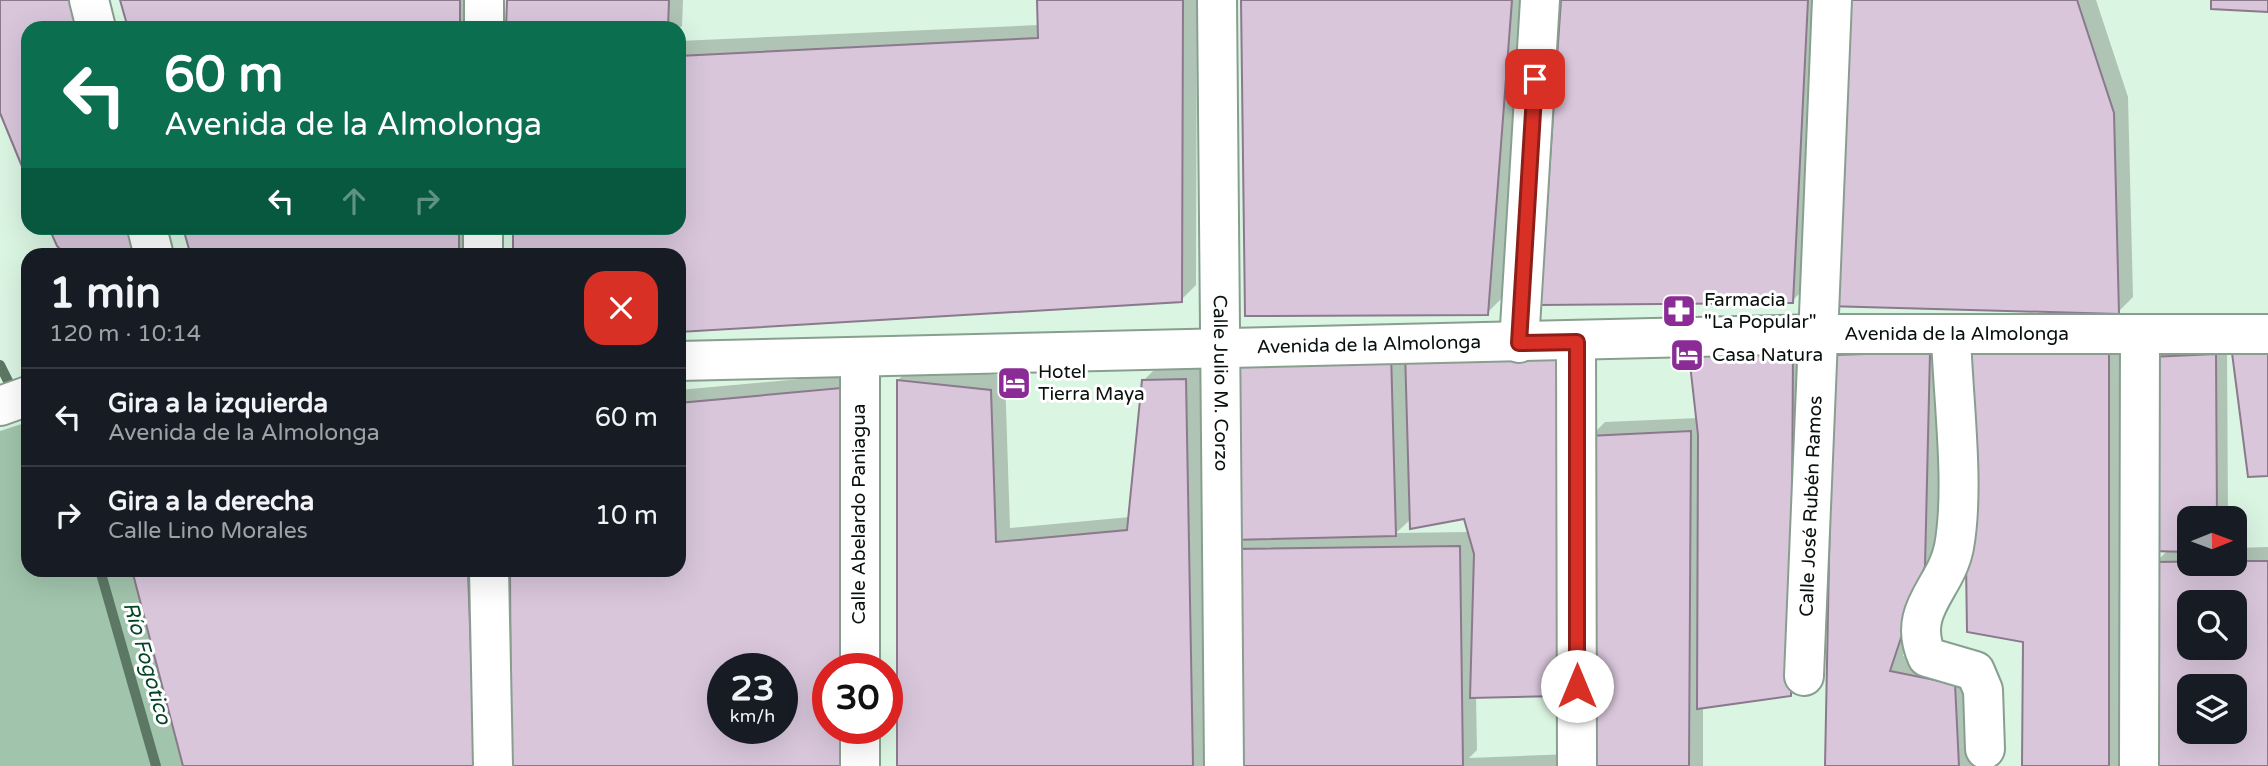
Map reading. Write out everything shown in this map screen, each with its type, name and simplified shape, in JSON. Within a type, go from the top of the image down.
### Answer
[{"type":"street","points":[[89,0],[94,21]]},
{"type":"street","points":[[484,0],[484,21]]},
{"type":"street","name":"Calle Julio M. Corzo","points":[[1217,0],[1224,766]]},
{"type":"street","points":[[1519,343],[1540,0]]},
{"type":"street","name":"Calle José Rubén Ramos","points":[[1804,676],[1832,0]]},
{"type":"street","name":"Avenida de la Almolonga","points":[[686,361],[1577,342],[1820,334],[2268,334]]},
{"type":"street","points":[[2139,766],[2140,335]]},
{"type":"street","points":[[1951,336],[1958,510],[1954,550],[1922,617],[1919,638],[1927,657],[1975,671],[1983,691],[1986,749]]},
{"type":"street","points":[[1577,342],[1577,766]]},
{"type":"street","name":"Calle Abelardo Paniagua","points":[[860,359],[860,653]]},
{"type":"street","points":[[0,406],[21,398]]},
{"type":"street","points":[[489,577],[493,766]]},
{"type":"street","points":[[860,744],[860,766]]},
{"type":"green space","points":[[21,424],[21,577],[134,577],[183,766],[0,766],[0,431]]},
{"type":"building","points":[[0,0],[82,0],[87,21],[21,21],[21,164],[0,113]]},
{"type":"building","points":[[120,0],[460,0],[460,21],[126,21]]},
{"type":"building","points":[[507,0],[669,0],[668,21],[506,21]]},
{"type":"building","points":[[1037,0],[1183,0],[1182,302],[686,332],[686,248],[513,248],[513,235],[686,235],[686,56],[1038,38]]},
{"type":"building","points":[[1241,0],[1512,0],[1488,315],[1245,316]]},
{"type":"building","points":[[1561,0],[1808,0],[1793,303],[1540,305]]},
{"type":"building","points":[[1839,0],[2077,0],[2114,113],[2119,314],[1826,306]]},
{"type":"building","points":[[2211,0],[2268,0],[2268,12],[2211,9]]},
{"type":"building","points":[[52,235],[141,235],[144,248],[59,248]]},
{"type":"building","points":[[185,235],[459,235],[459,248],[189,248]]},
{"type":"building","points":[[2109,338],[2109,766],[2022,766],[2023,642],[1967,632],[1963,350]]},
{"type":"building","points":[[2231,345],[2268,345],[2268,476],[2248,477]]},
{"type":"building","points":[[1793,347],[1791,696],[1697,709],[1698,435],[1689,355]]},
{"type":"building","points":[[1405,350],[1558,358],[1558,696],[1470,698],[1474,554],[1464,519],[1410,529]]},
{"type":"building","points":[[1391,352],[1396,536],[1230,540],[1226,356]]},
{"type":"building","points":[[1930,352],[1925,566],[1890,671],[1955,684],[1959,766],[1825,766],[1833,355]]},
{"type":"building","points":[[2216,354],[2217,506],[2177,506],[2177,552],[2151,551],[2150,357]]},
{"type":"building","points":[[1186,379],[1193,766],[897,766],[897,744],[903,744],[903,653],[897,653],[897,380],[991,390],[996,542],[1127,530],[1142,380]]},
{"type":"building","points":[[841,388],[841,653],[812,653],[812,744],[842,744],[842,766],[511,766],[510,577],[686,577],[686,402]]},
{"type":"building","points":[[1691,431],[1689,766],[1589,766],[1588,436]]},
{"type":"building","points":[[1460,546],[1463,766],[1236,766],[1233,549]]},
{"type":"building","points":[[2247,561],[2268,561],[2268,766],[2156,766],[2154,562],[2177,562],[2177,576],[2247,576]]},
{"type":"building","points":[[134,577],[468,577],[475,766],[183,766]]},
{"type":"waterway","name":"Río Fogotico","points":[[0,365],[14,393]]},
{"type":"waterway","name":"Río Fogotico","points":[[102,577],[156,766]]},
{"type":"place","name":"Farmacia \"La Popular\"","points":[[1679,311]]},
{"type":"place","name":"Casa Natura","points":[[1687,355]]},
{"type":"place","name":"Hotel Tierra Maya","points":[[1014,383]]},
{"type":"route","points":[[1535,79],[1519,343],[1577,342],[1577,686]]}]
